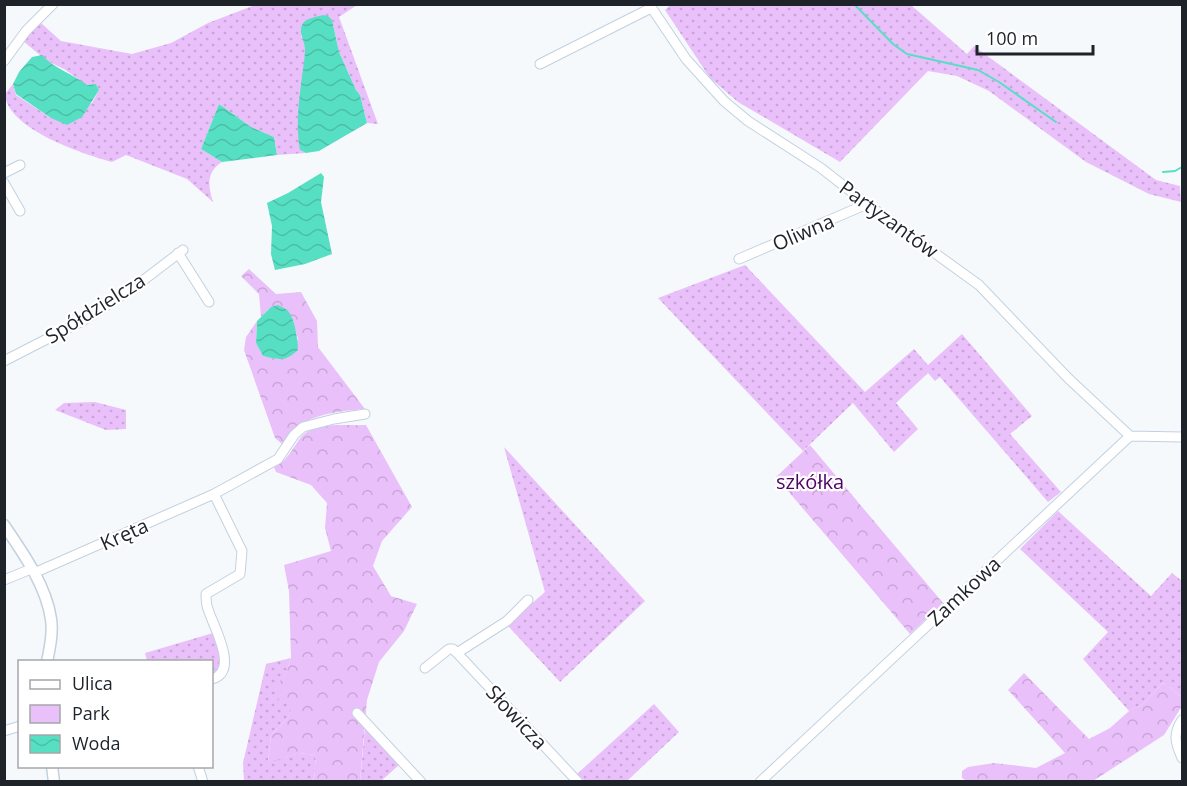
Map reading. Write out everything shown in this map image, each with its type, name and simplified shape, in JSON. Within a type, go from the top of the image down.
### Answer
[{"type":"street","points":[[4,61],[26,31],[53,4]]},
{"type":"street","points":[[540,64],[650,6]]},
{"type":"street","name":"Partyzantów","points":[[650,6],[686,59],[724,101],[748,121],[821,168],[979,285],[1068,378],[1130,436]]},
{"type":"street","points":[[4,173],[20,165]]},
{"type":"street","points":[[4,183],[20,211]]},
{"type":"street","name":"Oliwna","points":[[739,259],[867,204]]},
{"type":"street","name":"Spółdzielcza","points":[[4,361],[84,320],[132,289],[181,251],[209,302]]},
{"type":"street","points":[[213,679],[224,668],[225,654],[207,606],[206,594],[240,574],[242,551],[214,494],[278,459],[294,435],[303,428],[317,422],[365,414]]},
{"type":"street","points":[[1130,436],[1182,437]]},
{"type":"street","name":"Zamkowa","points":[[760,782],[1130,436]]},
{"type":"street","name":"Kręta","points":[[4,580],[32,571],[214,494]]},
{"type":"street","points":[[4,525],[45,597],[51,618],[48,660]]},
{"type":"street","points":[[425,668],[449,649],[457,653],[507,621],[528,600]]},
{"type":"street","name":"Słowicza","points":[[457,653],[578,782]]},
{"type":"street","points":[[357,713],[421,782]]},
{"type":"street","points":[[1182,720],[1175,731],[1175,744],[1182,758]]},
{"type":"green space","points":[[671,4],[911,5],[967,54],[974,46],[1156,180],[1180,186],[1181,202],[1149,194],[1086,162],[989,91],[957,76],[928,71],[840,162],[738,102],[710,78],[665,10]]},
{"type":"green space","points":[[255,5],[357,5],[339,17],[378,124],[367,123],[360,95],[339,52],[332,20],[301,36],[306,45],[300,101],[300,150],[306,153],[277,155],[274,137],[251,127],[219,104],[201,149],[222,162],[211,175],[210,190],[213,202],[187,179],[126,155],[112,162],[48,138],[18,118],[9,107],[5,94],[13,84],[16,95],[51,118],[92,103],[99,90],[96,84],[87,85],[64,69],[47,61],[23,41],[41,23],[61,41],[132,54],[171,43],[208,23]]},
{"type":"green space","points":[[745,265],[865,392],[914,349],[928,365],[962,334],[1032,416],[1010,434],[1061,492],[1048,502],[940,377],[935,381],[928,373],[896,403],[918,429],[894,452],[853,403],[803,451],[658,298]]},
{"type":"green space","points":[[249,269],[276,294],[301,292],[317,321],[318,347],[365,409],[319,416],[299,426],[282,444],[275,438],[244,350],[246,337],[257,321],[256,343],[263,356],[278,359],[298,339],[292,318],[271,307],[261,317],[259,294],[241,276]]},
{"type":"green space","points":[[95,402],[126,410],[126,429],[106,430],[55,410],[64,403]]},
{"type":"green space","points":[[366,425],[412,507],[382,541],[373,566],[391,596],[417,604],[404,631],[379,662],[367,700],[360,781],[311,781],[314,778],[316,755],[299,753],[268,763],[271,735],[287,719],[294,703],[279,700],[275,688],[286,673],[291,658],[289,591],[284,565],[331,551],[325,528],[327,503],[311,485],[276,472],[274,467],[287,457],[308,431],[323,426]]},
{"type":"green space","name":"szkółka","points":[[810,445],[943,603],[910,634],[776,477]]},
{"type":"green space","points":[[504,447],[645,601],[560,682],[507,625],[545,592]]},
{"type":"green space","points":[[1058,511],[1151,596],[1172,573],[1182,581],[1182,697],[1163,683],[1143,704],[1129,711],[1083,659],[1108,632],[1020,549]]},
{"type":"green space","points":[[213,633],[221,661],[220,667],[213,674],[213,660],[147,660],[145,653]]},
{"type":"green space","points":[[291,658],[286,673],[275,689],[295,702],[287,719],[271,735],[268,762],[299,753],[316,755],[314,778],[311,781],[244,781],[243,763],[266,664]]},
{"type":"green space","points":[[1024,673],[1089,739],[1110,728],[1129,711],[1143,704],[1163,683],[1182,697],[1182,706],[1164,735],[1093,781],[967,781],[962,778],[962,771],[968,767],[994,763],[1036,768],[1065,753],[1008,690]]},
{"type":"green space","points":[[654,704],[679,732],[627,781],[585,781],[577,774]]},
{"type":"green space","points":[[365,728],[399,765],[381,781],[360,782]]},
{"type":"water","points":[[323,15],[332,20],[339,52],[360,95],[367,123],[319,151],[306,153],[300,150],[298,138],[299,101],[305,52],[301,28],[311,18]]},
{"type":"water","points":[[42,55],[52,64],[87,85],[96,84],[99,90],[82,117],[67,125],[51,118],[16,94],[13,84],[19,72],[32,57]]},
{"type":"water","points":[[219,104],[251,127],[274,137],[277,155],[222,162],[201,149]]},
{"type":"water","points":[[321,173],[324,177],[321,202],[332,254],[305,264],[275,270],[271,254],[272,226],[267,203]]},
{"type":"water","points":[[278,305],[290,313],[296,329],[298,346],[298,350],[282,359],[263,356],[256,343],[257,321],[271,307]]},
{"type":"waterway","points":[[854,4],[893,44],[907,54],[978,70],[1056,122]]},
{"type":"waterway","points":[[1163,172],[1175,171],[1182,167]]}]
